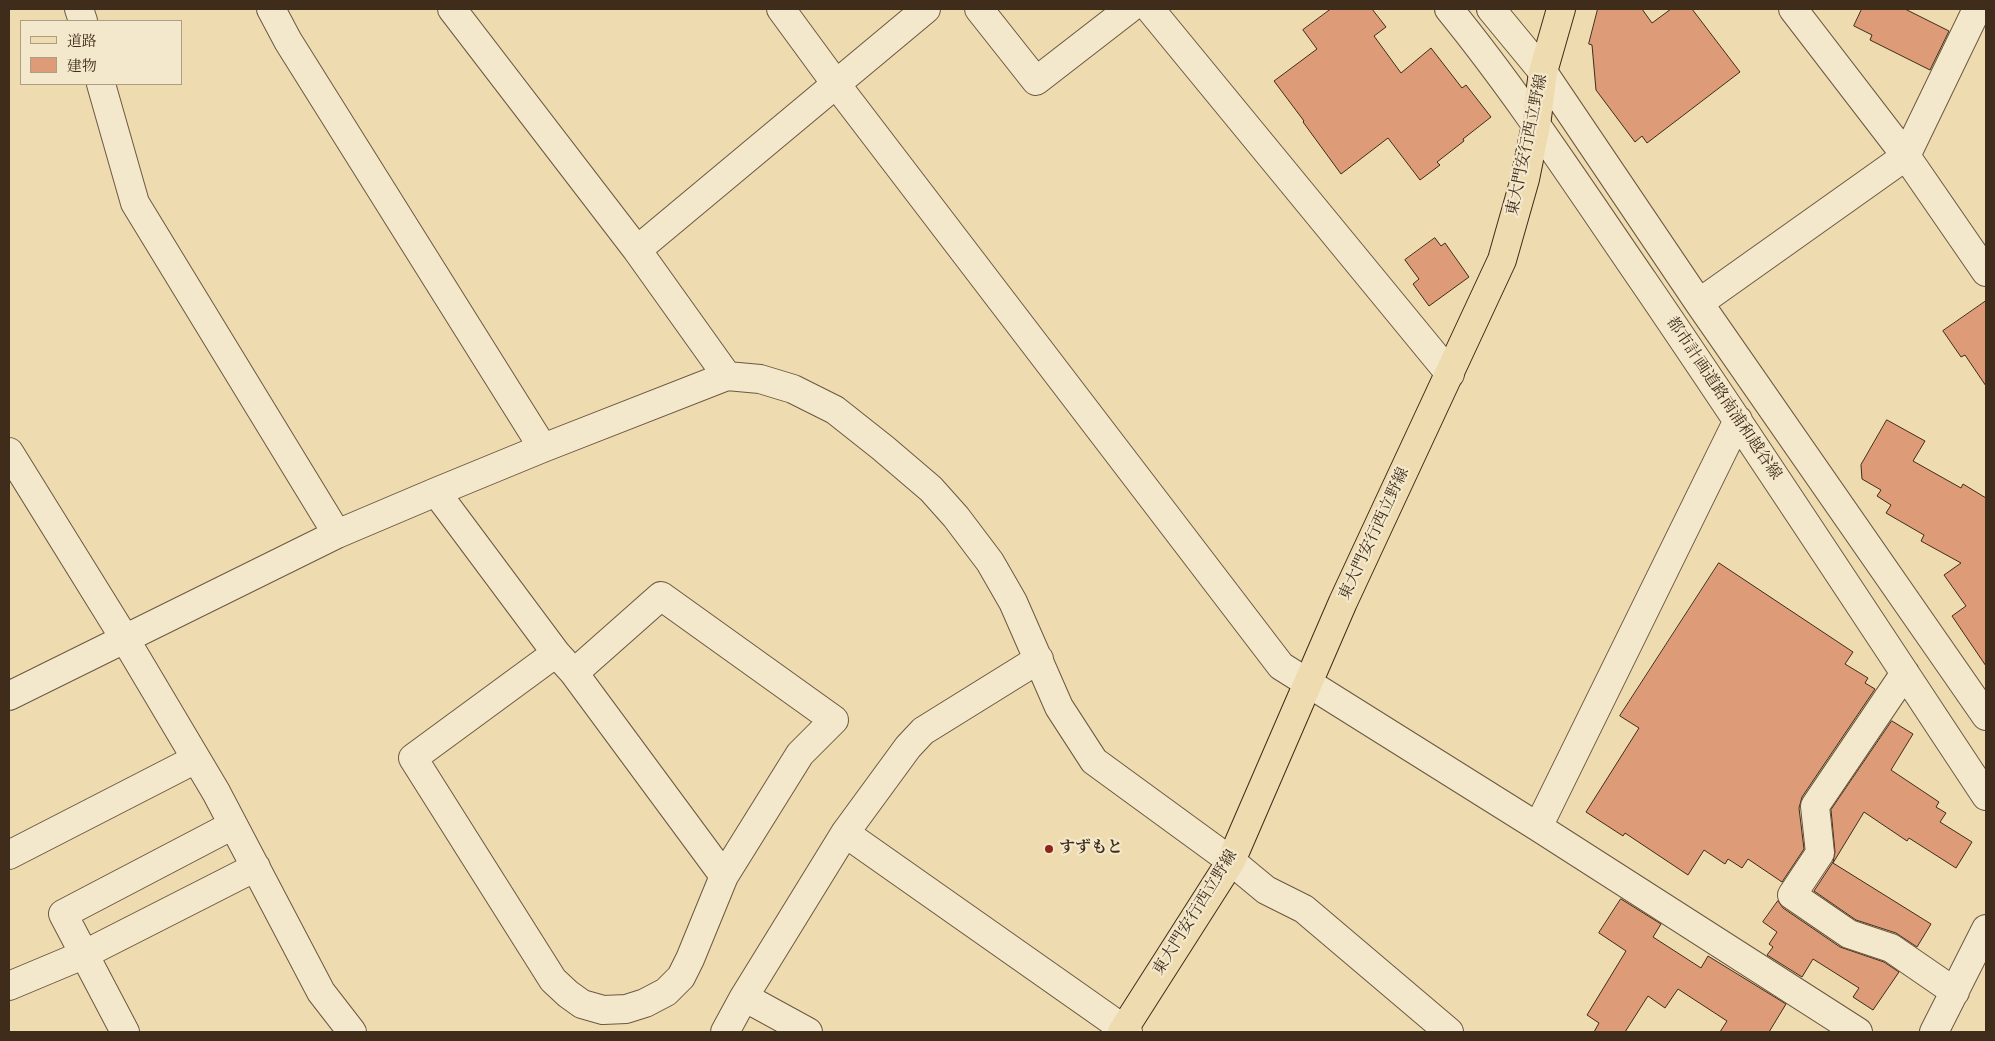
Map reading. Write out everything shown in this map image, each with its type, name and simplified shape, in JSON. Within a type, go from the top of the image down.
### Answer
[{"type":"main road","name":"東大門安行西立野線","points":[[1124,1031],[1231,861],[1343,602],[1502,260],[1525,179],[1536,125],[1543,72],[1561,9]]},
{"type":"street","points":[[271,9],[298,58],[543,448]]},
{"type":"street","points":[[452,9],[637,250],[727,376]]},
{"type":"street","points":[[780,9],[1280,666],[1538,827],[1858,1032]]},
{"type":"street","points":[[637,250],[926,9]]},
{"type":"street","points":[[979,9],[1036,81],[1129,9]]},
{"type":"street","points":[[1150,9],[1450,374]]},
{"type":"street","name":"都市計画道路南浦和越谷線","points":[[1449,9],[1483,50],[1536,125],[1738,420],[1986,796]]},
{"type":"street","points":[[1491,9],[1543,72],[1699,303],[1986,716]]},
{"type":"street","points":[[1793,9],[1906,156],[1986,272]]},
{"type":"street","points":[[1699,303],[1906,156],[1977,9]]},
{"type":"street","points":[[101,85],[135,204],[337,534]]},
{"type":"street","points":[[9,696],[337,534],[436,492],[727,376],[760,379],[793,389],[835,410],[931,489],[956,517],[990,562],[1013,602],[1059,707],[1094,761],[1231,861],[1266,890],[1304,909],[1449,1032]]},
{"type":"street","points":[[1538,827],[1738,420]]},
{"type":"street","points":[[13,468],[125,639],[233,825],[321,992],[352,1032]]},
{"type":"street","points":[[436,492],[724,876]]},
{"type":"street","points":[[661,596],[834,720],[800,754],[724,876],[681,977],[666,992],[645,1003],[626,1009],[603,1010],[582,1004],[553,980],[413,758],[565,663],[661,596]]},
{"type":"street","points":[[725,1032],[744,996],[845,833],[908,747],[924,731],[1039,659]]},
{"type":"street","points":[[1904,673],[1815,806],[1820,853],[1792,895],[1849,934],[1890,948],[1955,992]]},
{"type":"street","points":[[9,855],[196,759]]},
{"type":"street","points":[[125,1032],[63,914],[233,825]]},
{"type":"street","points":[[845,833],[1124,1031]]},
{"type":"street","points":[[11,980],[83,955],[256,867]]},
{"type":"street","points":[[1934,1032],[1986,929]]},
{"type":"street","points":[[744,996],[808,1032]]},
{"type":"building","points":[[1331,9],[1372,9],[1386,27],[1374,36],[1401,73],[1431,48],[1462,88],[1466,85],[1491,117],[1437,162],[1440,165],[1420,180],[1388,138],[1341,174],[1274,81],[1317,49],[1303,30]]},
{"type":"building","points":[[1598,9],[1642,9],[1652,23],[1671,9],[1692,9],[1740,72],[1647,143],[1642,136],[1635,142],[1596,90],[1592,45],[1589,44]]},
{"type":"building","points":[[1862,9],[1905,9],[1949,31],[1930,70],[1870,40],[1872,35],[1854,26]]},
{"type":"building","points":[[1435,238],[1441,246],[1445,243],[1469,277],[1429,306],[1413,284],[1419,279],[1405,260]]},
{"type":"building","points":[[1986,301],[1986,386],[1965,355],[1961,357],[1943,331]]},
{"type":"building","points":[[1887,420],[1925,441],[1913,461],[1961,488],[1963,484],[1986,498],[1986,666],[1952,616],[1966,606],[1944,575],[1961,563],[1921,541],[1924,535],[1886,513],[1891,505],[1877,496],[1881,490],[1862,479],[1861,465]]},
{"type":"building","points":[[1719,563],[1853,652],[1845,664],[1868,678],[1865,683],[1875,689],[1802,797],[1799,808],[1804,849],[1782,882],[1748,859],[1742,868],[1728,859],[1725,864],[1704,850],[1688,875],[1625,833],[1623,836],[1586,812],[1639,728],[1620,716]]},
{"type":"building","points":[[1892,721],[1913,734],[1891,770],[1939,802],[1936,807],[1946,813],[1940,822],[1972,842],[1956,868],[1909,838],[1907,841],[1864,812],[1833,863],[1931,924],[1917,947],[1896,933],[1856,920],[1814,891],[1833,862],[1835,852],[1831,810]]},
{"type":"building","points":[[1621,899],[1661,924],[1653,937],[1701,968],[1708,956],[1786,1004],[1769,1032],[1720,1032],[1727,1021],[1678,989],[1665,1008],[1648,996],[1625,1032],[1594,1032],[1599,1023],[1587,1015],[1626,951],[1599,933]]},
{"type":"building","points":[[1778,901],[1783,908],[1840,947],[1884,962],[1899,972],[1873,1010],[1853,997],[1859,988],[1813,959],[1802,977],[1767,955],[1773,947],[1769,944],[1777,932],[1763,922]]},
{"type":"place","name":"すずもと","points":[[1049,849]]}]
